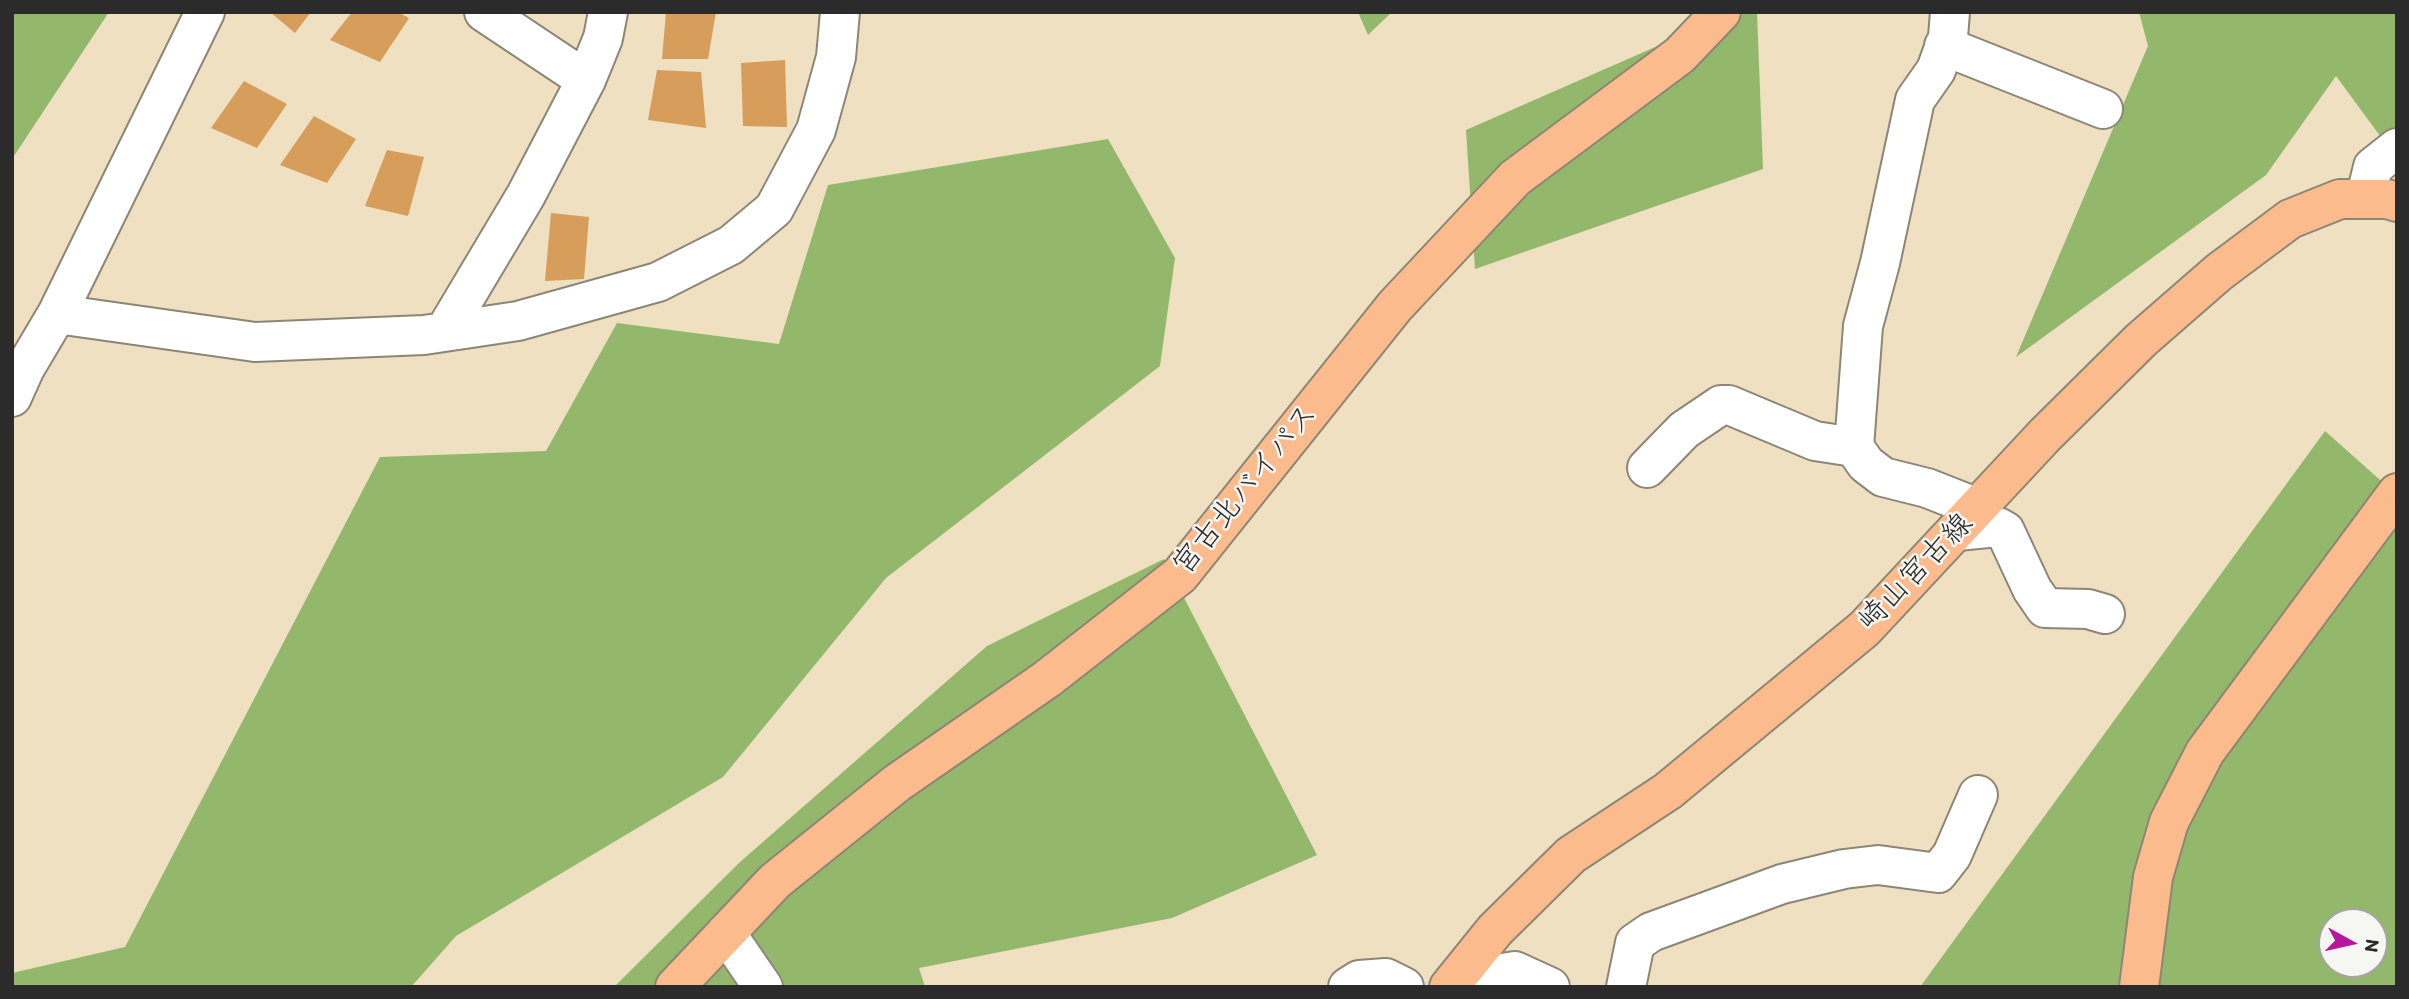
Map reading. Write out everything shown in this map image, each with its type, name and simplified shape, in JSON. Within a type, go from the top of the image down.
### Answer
[{"type":"main road","name":"宮古北バイパス","points":[[675,987],[775,881],[897,783],[1046,679],[1180,575],[1395,306],[1515,178],[1681,55],[1721,12]]},
{"type":"main road","name":"崎山宮古線","points":[[1449,987],[1495,930],[1571,855],[1668,790],[1864,629],[2141,340],[2219,272],[2290,219],[2340,199],[2381,200]]},
{"type":"main road","points":[[2138,987],[2153,877],[2169,822],[2205,752],[2397,493]]},
{"type":"street","points":[[12,397],[25,368],[57,314],[205,12]]},
{"type":"street","points":[[484,12],[586,80]]},
{"type":"street","points":[[445,331],[526,195],[586,80],[603,38],[608,12]]},
{"type":"street","points":[[57,314],[255,342],[424,335],[518,321],[658,282],[731,245],[774,209],[816,130],[836,57],[839,12]]},
{"type":"street","points":[[2103,109],[1947,29],[1936,70],[1915,100],[1884,250],[1863,326],[1854,447],[1866,464],[1883,477],[1967,519],[2005,531],[2032,589],[2045,608],[2065,611],[2088,609],[2105,614]]},
{"type":"street","points":[[2381,200],[2373,167],[2397,148]]},
{"type":"street","points":[[1647,468],[1684,430],[1721,405],[1729,405],[1815,441],[1854,447]]},
{"type":"street","points":[[1626,987],[1635,943],[1664,927],[1782,884],[1844,869],[1878,865],[1938,873],[1952,855],[1978,795]]},
{"type":"street","points":[[726,933],[764,987]]},
{"type":"street","points":[[1488,987],[1503,973],[1515,971],[1550,987]]},
{"type":"street","points":[[1348,987],[1359,980],[1386,978],[1404,987]]},
{"type":"green space","points":[[12,12],[109,12],[12,159]]},
{"type":"green space","points":[[1358,12],[1392,12],[1368,35]]},
{"type":"green space","points":[[1735,12],[1757,12],[1763,169],[1475,269],[1466,130]]},
{"type":"green space","points":[[2139,12],[2397,12],[2397,159],[2336,76],[2266,175],[2016,357],[2148,46]]},
{"type":"green space","points":[[1108,139],[1175,258],[1160,366],[886,578],[723,777],[456,936],[411,987],[12,987],[12,973],[125,947],[380,457],[546,451],[617,323],[779,344],[828,185]]},
{"type":"green space","points":[[2325,431],[2397,495],[2397,987],[1920,987]]},
{"type":"green space","points":[[1164,559],[1317,855],[1172,918],[919,968],[925,987],[614,987],[740,862],[987,646]]},
{"type":"building","points":[[270,12],[311,12],[295,33]]},
{"type":"building","points":[[352,12],[398,12],[409,18],[380,62],[330,40]]},
{"type":"building","points":[[666,12],[716,12],[708,59],[662,59]]},
{"type":"building","points":[[785,60],[787,127],[743,126],[741,63]]},
{"type":"building","points":[[657,70],[701,72],[706,128],[648,120]]},
{"type":"building","points":[[244,81],[287,104],[257,148],[211,128]]},
{"type":"building","points":[[314,116],[356,139],[327,183],[280,165]]},
{"type":"building","points":[[387,150],[424,157],[408,216],[365,206]]},
{"type":"building","points":[[551,213],[589,217],[584,279],[545,281]]}]
